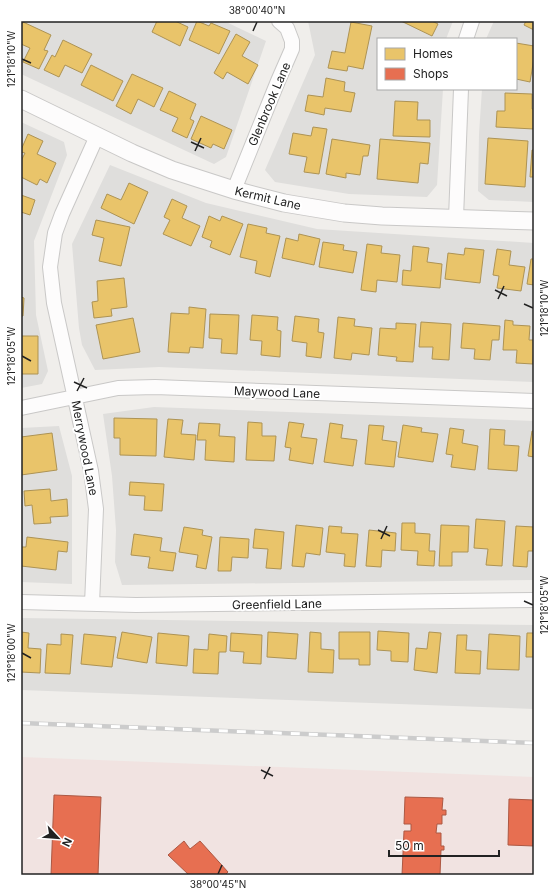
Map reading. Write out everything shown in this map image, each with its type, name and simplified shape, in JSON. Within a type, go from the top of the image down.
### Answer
[{"type":"street","name":"Glenbrook Lane","points":[[234,190],[292,49],[292,41],[287,28],[279,21]]},
{"type":"street","points":[[466,38],[472,21]]},
{"type":"street","points":[[456,218],[461,90]]},
{"type":"street","name":"Kermit Lane","points":[[21,100],[172,170],[234,190],[284,203],[344,213],[382,216],[534,221]]},
{"type":"street","name":"Merrywood Lane","points":[[92,604],[96,509],[91,471],[54,303],[51,285],[51,262],[56,232],[62,214],[97,136]]},
{"type":"street","name":"Maywood Lane","points":[[21,408],[118,388],[155,387],[534,402]]},
{"type":"street","name":"Greenfield Lane","points":[[21,602],[136,606],[534,600]]},
{"type":"shaded area","points":[[21,21],[224,21],[266,41],[226,157],[214,164],[21,74]]},
{"type":"shaded area","points":[[308,21],[453,21],[446,38],[377,38],[377,90],[443,90],[437,185],[427,197],[349,194],[275,182],[265,170],[315,55]]},
{"type":"shaded area","points":[[494,21],[534,21],[534,202],[489,200],[478,191],[479,134],[482,90],[517,90],[517,38],[486,38]]},
{"type":"shaded area","points":[[21,122],[64,142],[67,155],[34,241],[36,315],[48,371],[42,384],[21,388]]},
{"type":"shaded area","points":[[110,165],[206,203],[317,229],[534,243],[534,382],[159,367],[95,370],[82,345],[79,328],[72,244]]},
{"type":"shaded area","points":[[154,407],[534,421],[534,580],[122,585],[115,562],[116,530],[112,476],[103,414]]},
{"type":"shaded area","points":[[59,426],[72,476],[72,584],[21,582],[21,428]]},
{"type":"shaded area","points":[[21,618],[534,625],[534,709],[21,690]]},
{"type":"shaded area","points":[[21,757],[534,777],[534,875],[21,875]]},
{"type":"building: Homes","points":[[157,21],[175,21],[188,27],[180,46],[152,32]]},
{"type":"building: Homes","points":[[197,21],[209,26],[211,23],[230,31],[219,54],[189,40]]},
{"type":"building: Homes","points":[[401,21],[432,21],[438,24],[432,36]]},
{"type":"building: Homes","points":[[526,21],[534,21],[534,30],[524,25]]},
{"type":"building: Homes","points":[[23,22],[51,35],[44,50],[48,51],[39,69],[23,62],[30,48],[21,44],[21,25]]},
{"type":"building: Homes","points":[[351,22],[372,26],[363,69],[348,66],[347,71],[328,68],[332,51],[345,53]]},
{"type":"building: Homes","points":[[236,34],[250,42],[242,56],[258,65],[248,84],[227,72],[223,79],[214,73]]},
{"type":"building: Homes","points":[[63,40],[92,54],[82,73],[65,65],[59,77],[44,70],[52,55],[55,57]]},
{"type":"building: Homes","points":[[517,43],[534,46],[534,58],[530,82],[517,79]]},
{"type":"building: Homes","points":[[91,65],[123,81],[113,101],[81,85]]},
{"type":"building: Homes","points":[[132,74],[163,88],[154,107],[138,99],[131,114],[116,106]]},
{"type":"building: Homes","points":[[326,78],[345,82],[344,91],[355,93],[351,112],[325,108],[324,115],[305,111],[308,95],[323,97]]},
{"type":"building: Homes","points":[[169,91],[196,104],[190,119],[194,121],[187,138],[172,131],[178,118],[160,110]]},
{"type":"building: Homes","points":[[505,93],[532,94],[534,129],[496,127],[497,111],[505,111]]},
{"type":"building: Homes","points":[[395,101],[418,102],[417,120],[430,120],[430,137],[393,136]]},
{"type":"building: Homes","points":[[201,116],[232,130],[224,149],[213,144],[211,148],[191,139]]},
{"type":"building: Homes","points":[[313,127],[327,129],[319,174],[304,172],[307,157],[289,154],[293,133],[311,136]]},
{"type":"building: Homes","points":[[28,134],[43,141],[37,154],[56,163],[47,183],[40,179],[37,185],[21,177],[21,161],[25,153],[21,152],[21,150]]},
{"type":"building: Homes","points":[[488,138],[528,141],[525,187],[485,184]]},
{"type":"building: Homes","points":[[332,139],[370,145],[368,156],[363,156],[360,175],[346,173],[346,178],[326,174]]},
{"type":"building: Homes","points":[[380,139],[430,143],[428,164],[420,163],[418,183],[377,179]]},
{"type":"building: Homes","points":[[532,150],[534,150],[534,177],[530,177]]},
{"type":"building: Homes","points":[[129,183],[148,192],[134,224],[101,208],[107,194],[121,200]]},
{"type":"building: Homes","points":[[21,195],[35,200],[30,215],[21,212]]},
{"type":"building: Homes","points":[[172,199],[187,206],[182,218],[200,226],[191,246],[163,234],[170,220],[164,217]]},
{"type":"building: Homes","points":[[209,216],[220,221],[222,216],[243,224],[230,255],[210,247],[212,241],[202,237]]},
{"type":"building: Homes","points":[[96,220],[130,227],[121,266],[99,261],[104,238],[92,235]]},
{"type":"building: Homes","points":[[248,224],[267,228],[266,233],[280,236],[270,277],[255,273],[257,261],[240,257]]},
{"type":"building: Homes","points":[[299,234],[320,239],[314,265],[282,258],[286,238],[298,241]]},
{"type":"building: Homes","points":[[323,242],[344,245],[343,250],[357,252],[353,273],[319,267]]},
{"type":"building: Homes","points":[[367,244],[382,246],[381,253],[400,255],[397,282],[377,280],[376,292],[361,290]]},
{"type":"building: Homes","points":[[413,246],[429,248],[427,262],[442,264],[440,288],[402,285],[403,270],[411,271]]},
{"type":"building: Homes","points":[[465,248],[484,250],[480,283],[445,279],[448,253],[464,255]]},
{"type":"building: Homes","points":[[497,249],[511,251],[509,265],[525,267],[521,291],[497,288],[499,276],[493,275]]},
{"type":"building: Homes","points":[[531,259],[534,259],[534,285],[527,284]]},
{"type":"building: Homes","points":[[124,278],[127,307],[111,309],[112,316],[94,318],[92,302],[98,301],[97,281]]},
{"type":"building: Homes","points":[[21,297],[24,298],[23,316],[21,316]]},
{"type":"building: Homes","points":[[189,307],[206,309],[203,348],[190,347],[189,353],[168,352],[171,313],[189,314]]},
{"type":"building: Homes","points":[[210,314],[239,315],[237,354],[221,353],[222,339],[209,338]]},
{"type":"building: Homes","points":[[252,315],[278,317],[277,330],[281,331],[280,357],[261,355],[262,341],[250,340]]},
{"type":"building: Homes","points":[[295,316],[319,319],[318,332],[324,333],[321,358],[306,356],[307,343],[292,341]]},
{"type":"building: Homes","points":[[338,317],[355,319],[354,326],[372,328],[369,355],[352,353],[351,360],[334,358]]},
{"type":"building: Homes","points":[[133,318],[140,352],[103,359],[96,325]]},
{"type":"building: Homes","points":[[505,320],[513,321],[513,325],[530,326],[529,340],[534,340],[533,364],[516,363],[517,350],[503,350]]},
{"type":"building: Homes","points":[[421,322],[451,324],[449,360],[432,359],[433,347],[419,347]]},
{"type":"building: Homes","points":[[396,323],[416,324],[413,362],[396,361],[397,357],[378,355],[380,328],[396,329]]},
{"type":"building: Homes","points":[[463,323],[500,326],[499,340],[492,340],[490,360],[474,359],[475,349],[461,348]]},
{"type":"building: Homes","points":[[21,336],[38,336],[38,374],[21,374]]},
{"type":"building: Homes","points":[[114,418],[157,419],[156,456],[120,455],[120,438],[114,438]]},
{"type":"building: Homes","points":[[168,419],[183,420],[181,434],[196,435],[194,460],[164,457]]},
{"type":"building: Homes","points":[[248,422],[262,423],[262,436],[276,436],[274,461],[246,460]]},
{"type":"building: Homes","points":[[289,422],[304,424],[301,437],[317,439],[313,464],[289,460],[291,448],[285,447]]},
{"type":"building: Homes","points":[[199,423],[220,424],[219,436],[235,437],[234,462],[205,460],[206,440],[197,440]]},
{"type":"building: Homes","points":[[330,423],[343,425],[341,438],[357,440],[353,466],[324,462]]},
{"type":"building: Homes","points":[[369,425],[384,426],[382,440],[397,442],[394,467],[365,464]]},
{"type":"building: Homes","points":[[403,425],[422,428],[421,432],[438,434],[433,462],[398,457]]},
{"type":"building: Homes","points":[[450,428],[464,430],[462,443],[478,446],[475,470],[451,467],[453,455],[446,454]]},
{"type":"building: Homes","points":[[490,429],[505,430],[504,445],[519,446],[517,471],[488,469]]},
{"type":"building: Homes","points":[[532,431],[534,431],[534,457],[528,456]]},
{"type":"building: Homes","points":[[52,433],[57,470],[21,475],[21,437]]},
{"type":"building: Homes","points":[[130,482],[164,484],[162,511],[144,510],[145,496],[129,495]]},
{"type":"building: Homes","points":[[50,489],[51,501],[67,499],[68,516],[50,517],[51,523],[34,524],[32,505],[25,506],[24,491]]},
{"type":"building: Homes","points":[[476,519],[505,521],[502,566],[486,565],[488,549],[474,548]]},
{"type":"building: Homes","points":[[402,523],[415,523],[415,533],[430,534],[429,551],[435,551],[434,566],[417,565],[418,551],[401,550]]},
{"type":"building: Homes","points":[[296,525],[323,528],[320,555],[306,553],[304,567],[292,566]]},
{"type":"building: Homes","points":[[441,525],[469,526],[468,552],[452,552],[452,566],[439,566]]},
{"type":"building: Homes","points":[[329,526],[342,527],[341,533],[358,534],[355,567],[344,566],[345,554],[326,552]]},
{"type":"building: Homes","points":[[516,526],[534,527],[534,551],[528,551],[527,567],[513,566]]},
{"type":"building: Homes","points":[[184,527],[203,530],[202,535],[212,537],[206,569],[196,567],[198,555],[179,552]]},
{"type":"building: Homes","points":[[255,529],[284,532],[281,569],[266,568],[268,549],[253,548]]},
{"type":"building: Homes","points":[[369,530],[396,533],[395,551],[382,550],[381,567],[366,566]]},
{"type":"building: Homes","points":[[134,534],[162,538],[160,551],[176,553],[173,571],[148,568],[150,557],[131,555]]},
{"type":"building: Homes","points":[[27,537],[68,542],[67,552],[58,551],[56,570],[21,566],[21,547],[26,547]]},
{"type":"building: Homes","points":[[220,537],[249,539],[248,558],[232,557],[231,571],[218,571]]},
{"type":"building: Homes","points":[[378,631],[409,633],[408,662],[391,661],[391,651],[377,650]]},
{"type":"building: Homes","points":[[21,632],[29,633],[28,648],[41,649],[40,673],[21,672]]},
{"type":"building: Homes","points":[[122,632],[152,637],[147,663],[117,658]]},
{"type":"building: Homes","points":[[268,632],[298,634],[296,659],[267,657]]},
{"type":"building: Homes","points":[[310,632],[321,633],[321,649],[334,650],[333,673],[308,672]]},
{"type":"building: Homes","points":[[339,632],[370,632],[370,665],[359,665],[359,659],[339,659]]},
{"type":"building: Homes","points":[[429,632],[441,633],[437,673],[414,670],[416,648],[427,649]]},
{"type":"building: Homes","points":[[158,633],[189,636],[187,666],[156,663]]},
{"type":"building: Homes","points":[[231,633],[262,635],[261,664],[243,663],[244,652],[230,651]]},
{"type":"building: Homes","points":[[527,633],[534,633],[534,657],[526,657]]},
{"type":"building: Homes","points":[[61,634],[73,635],[70,674],[45,673],[47,644],[61,645]]},
{"type":"building: Homes","points":[[84,634],[116,637],[112,667],[81,664]]},
{"type":"building: Homes","points":[[209,634],[227,636],[226,652],[219,652],[218,674],[193,673],[194,649],[208,650]]},
{"type":"building: Homes","points":[[489,634],[520,636],[519,670],[487,669]]},
{"type":"building: Homes","points":[[457,635],[467,635],[466,650],[481,651],[480,674],[455,673]]},
{"type":"building: Shops","points":[[54,795],[101,797],[98,875],[51,875]]},
{"type":"building: Shops","points":[[405,797],[443,798],[442,810],[446,810],[446,815],[442,815],[442,824],[437,824],[436,833],[441,833],[441,846],[444,846],[444,850],[441,850],[440,875],[402,875],[404,831],[411,831],[411,824],[404,824]]},
{"type":"building: Shops","points":[[509,799],[534,800],[534,846],[508,845]]},
{"type":"building: Shops","points":[[184,841],[190,849],[200,841],[228,872],[225,875],[189,875],[168,855]]},
{"type":"railway","points":[[21,723],[534,743]]}]
